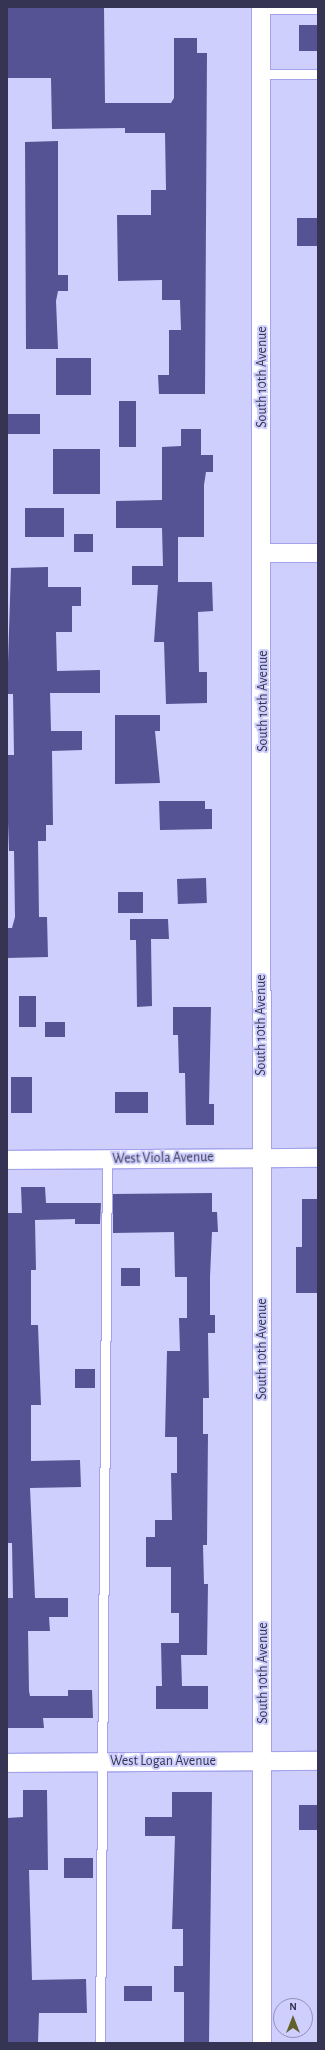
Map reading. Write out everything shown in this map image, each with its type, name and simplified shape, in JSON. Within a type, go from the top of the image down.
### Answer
[{"type":"street","name":"South 10th Avenue","points":[[261,8],[263,552],[261,1157],[263,1760],[262,2043]]},
{"type":"street","points":[[263,552],[318,554]]},
{"type":"street","name":"West Viola Avenue","points":[[7,1160],[261,1157],[318,1158]]},
{"type":"street","name":"West Logan Avenue","points":[[7,1762],[318,1761]]},
{"type":"lane","points":[[261,8],[318,9]]},
{"type":"lane","points":[[261,74],[318,74]]},
{"type":"lane","points":[[100,2043],[100,1762],[107,1159]]},
{"type":"building","points":[[7,7],[104,7],[105,103],[171,103],[174,98],[174,38],[197,38],[197,53],[207,53],[205,394],[159,394],[158,375],[169,375],[169,330],[181,330],[180,300],[162,300],[162,280],[118,281],[117,215],[151,215],[151,190],[166,190],[165,133],[125,133],[125,128],[52,129],[51,78],[7,78]]},
{"type":"building","points":[[299,25],[318,25],[318,51],[299,51]]},
{"type":"building","points":[[58,141],[58,275],[68,275],[68,291],[58,291],[56,301],[58,349],[26,349],[25,142]]},
{"type":"building","points":[[297,218],[318,218],[318,246],[297,246]]},
{"type":"building","points":[[56,358],[91,358],[91,395],[56,395]]},
{"type":"building","points":[[119,401],[136,401],[136,447],[119,447]]},
{"type":"building","points":[[8,414],[40,414],[40,434],[8,434]]},
{"type":"building","points":[[181,429],[201,429],[201,455],[213,455],[213,472],[206,472],[204,485],[204,537],[178,537],[178,582],[212,582],[213,611],[198,612],[199,672],[207,672],[207,703],[166,704],[164,642],[154,642],[158,585],[132,585],[132,566],[163,566],[162,528],[116,528],[116,501],[162,500],[162,447],[181,446]]},
{"type":"building","points":[[53,449],[100,449],[100,494],[53,494]]},
{"type":"building","points":[[25,508],[64,508],[64,537],[25,537]]},
{"type":"building","points":[[74,534],[93,534],[93,552],[74,552]]},
{"type":"building","points":[[48,567],[48,587],[81,587],[81,606],[72,606],[72,632],[56,632],[57,671],[100,670],[100,693],[50,693],[51,731],[82,731],[82,750],[52,751],[53,825],[46,825],[46,841],[38,841],[39,917],[47,917],[48,957],[7,958],[7,928],[12,928],[15,917],[14,851],[9,851],[7,795],[7,755],[14,755],[13,694],[7,694],[11,568]]},
{"type":"building","points":[[115,715],[160,715],[160,731],[155,731],[160,783],[115,784]]},
{"type":"building","points":[[159,801],[205,801],[205,809],[212,809],[212,829],[160,830]]},
{"type":"building","points":[[206,878],[207,903],[178,904],[177,879]]},
{"type":"building","points":[[118,892],[143,892],[143,913],[118,913]]},
{"type":"building","points":[[130,919],[168,919],[169,939],[151,939],[152,1006],[137,1007],[136,940],[130,940]]},
{"type":"building","points":[[19,996],[36,996],[36,1027],[19,1027]]},
{"type":"building","points":[[173,1007],[211,1007],[209,1104],[214,1104],[214,1125],[186,1125],[185,1073],[179,1073],[178,1035],[173,1035]]},
{"type":"building","points":[[45,1022],[65,1022],[65,1037],[45,1037]]},
{"type":"building","points":[[11,1077],[32,1077],[32,1113],[11,1113]]},
{"type":"building","points":[[115,1092],[148,1092],[148,1113],[115,1113]]},
{"type":"building","points":[[21,1187],[45,1187],[46,1203],[101,1203],[100,1224],[75,1224],[75,1219],[35,1220],[36,1270],[31,1270],[31,1325],[38,1325],[41,1405],[31,1405],[31,1461],[80,1460],[81,1487],[30,1488],[35,1598],[68,1598],[68,1617],[49,1617],[50,1631],[28,1631],[29,1691],[30,1696],[68,1696],[68,1690],[92,1690],[93,1718],[43,1718],[44,1728],[7,1728],[8,1598],[13,1598],[12,1543],[7,1543],[7,1213],[22,1213]]},
{"type":"building","points":[[212,1193],[212,1212],[217,1212],[218,1232],[212,1232],[210,1277],[210,1315],[215,1315],[215,1333],[208,1333],[209,1398],[203,1398],[203,1434],[208,1434],[207,1545],[203,1545],[204,1584],[208,1584],[207,1655],[181,1655],[182,1686],[208,1686],[208,1709],[156,1709],[156,1686],[162,1686],[161,1643],[179,1643],[179,1613],[171,1613],[171,1567],[146,1567],[146,1537],[155,1537],[155,1520],[172,1520],[171,1473],[177,1473],[177,1437],[165,1437],[167,1351],[180,1351],[179,1318],[187,1318],[187,1277],[175,1277],[174,1232],[113,1233],[113,1194]]},
{"type":"building","points":[[302,1199],[318,1199],[318,1293],[296,1293],[296,1247],[302,1247]]},
{"type":"building","points":[[121,1268],[140,1268],[140,1286],[121,1286]]},
{"type":"building","points":[[75,1369],[95,1369],[95,1388],[75,1388]]},
{"type":"building","points":[[23,1790],[47,1790],[48,1870],[29,1870],[32,1980],[86,1979],[87,2013],[39,2013],[38,2043],[7,2043],[7,1818],[23,1817]]},
{"type":"building","points":[[172,1792],[212,1792],[209,2043],[184,2043],[184,1992],[174,1992],[174,1966],[183,1966],[183,1929],[172,1929],[175,1836],[145,1836],[145,1817],[172,1817]]},
{"type":"building","points":[[299,1805],[318,1805],[318,1830],[299,1830]]},
{"type":"building","points":[[64,1858],[93,1858],[93,1878],[64,1878]]},
{"type":"building","points":[[124,1986],[152,1986],[152,2001],[124,2001]]}]
